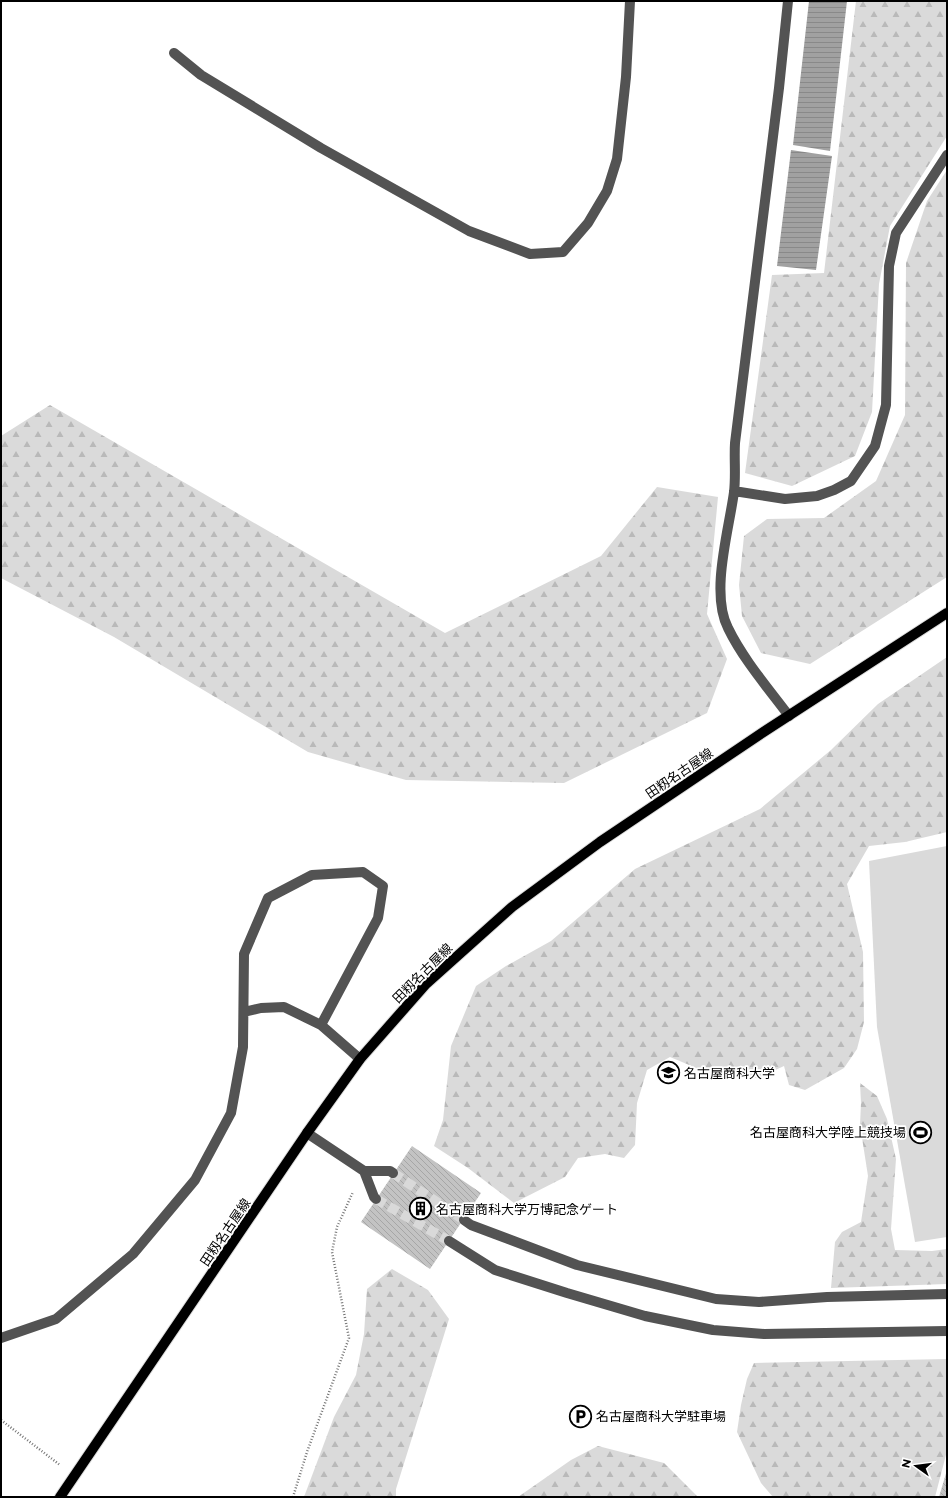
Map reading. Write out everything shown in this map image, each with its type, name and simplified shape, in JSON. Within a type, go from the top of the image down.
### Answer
[{"type":"main road","name":"田籾名古屋線","points":[[60,1497],[307,1133],[360,1059],[426,984],[512,907],[600,842],[947,613]]},
{"type":"street","points":[[174,53],[201,75],[321,148],[469,231],[530,254],[563,252],[588,223],[607,191],[617,159],[626,77],[630,1]]},
{"type":"street","points":[[788,1],[735,443],[734,491],[720,580],[722,612],[728,627],[754,669],[789,716]]},
{"type":"street","points":[[734,491],[786,500],[817,496],[834,490],[851,481],[875,446],[886,405],[889,266],[896,233],[947,155]]},
{"type":"street","points":[[1,1338],[56,1318],[132,1254],[196,1180],[231,1113],[243,1047],[244,954],[268,898],[312,875],[363,872],[383,886],[378,918],[321,1025]]},
{"type":"street","points":[[244,1012],[261,1008],[284,1007],[321,1025],[360,1059]]},
{"type":"street","points":[[307,1133],[364,1171],[390,1171],[393,1173]]},
{"type":"street","points":[[364,1171],[374,1197],[376,1198]]},
{"type":"street","points":[[464,1220],[471,1225],[577,1265],[716,1299],[759,1302],[827,1297],[947,1294]]},
{"type":"street","points":[[449,1242],[495,1270],[645,1316],[713,1330],[764,1334],[947,1331]]},
{"type":"path","points":[[293,1497],[307,1452],[349,1338],[332,1252],[336,1227],[364,1171]]},
{"type":"path","points":[[1,1420],[75,1476]]},
{"type":"green space","points":[[856,1],[947,1],[947,136],[890,226],[879,284],[872,412],[855,456],[792,486],[745,473],[772,275],[824,273]]},
{"type":"green space","points":[[947,170],[947,577],[810,664],[761,653],[742,616],[739,585],[744,536],[767,519],[824,518],[876,481],[905,415],[906,263],[927,201]]},
{"type":"green space","points":[[50,405],[445,633],[601,556],[657,487],[718,497],[707,614],[727,659],[707,713],[564,783],[406,780],[308,752],[114,637],[1,578],[1,436]]},
{"type":"green space","points":[[947,657],[947,832],[905,842],[869,846],[847,884],[863,952],[864,1022],[857,1049],[844,1068],[805,1090],[789,1085],[784,1066],[758,1078],[706,1072],[670,1057],[647,1070],[637,1103],[635,1145],[624,1158],[605,1154],[578,1158],[565,1177],[514,1203],[468,1168],[434,1146],[443,1120],[451,1046],[476,986],[506,966],[551,941],[635,869],[760,809],[831,750],[878,704]]},
{"type":"green space","name":"名古屋商科大学陸上競技場","points":[[947,846],[947,1237],[915,1242],[877,1027],[869,861]]},
{"type":"green space","points":[[860,1083],[877,1096],[887,1119],[896,1159],[891,1229],[895,1250],[932,1251],[947,1249],[947,1284],[831,1288],[835,1242],[842,1232],[861,1222],[868,1176],[860,1125]]},
{"type":"green space","points":[[392,1269],[428,1290],[449,1319],[396,1489],[396,1497],[304,1497],[334,1417],[356,1375],[364,1334],[367,1289]]},
{"type":"green space","points":[[947,1359],[947,1451],[935,1497],[773,1497],[761,1483],[737,1432],[747,1379],[754,1363]]},
{"type":"green space","points":[[598,1446],[664,1463],[698,1497],[518,1497],[571,1460]]},
{"type":"shaded area","points":[[809,1],[847,1],[830,151],[793,145]]},
{"type":"shaded area","points":[[791,150],[832,156],[816,270],[777,266]]},
{"type":"building","name":"名古屋商科大学万博記念ゲート","points":[[412,1146],[481,1193],[430,1269],[361,1222]]},
{"type":"building","points":[[947,1470],[947,1497],[939,1497]]},
{"type":"tunnel","points":[[393,1173],[464,1220]]},
{"type":"tunnel","points":[[376,1199],[449,1241]]},
{"type":"place","name":"名古屋商科大学","points":[[669,1073]]},
{"type":"place","name":"名古屋商科大学陸上競技場","points":[[921,1132]]},
{"type":"place","name":"名古屋商科大学万博記念ゲート","points":[[420,1209]]},
{"type":"place","name":"名古屋商科大学駐車場","points":[[580,1416]]}]
